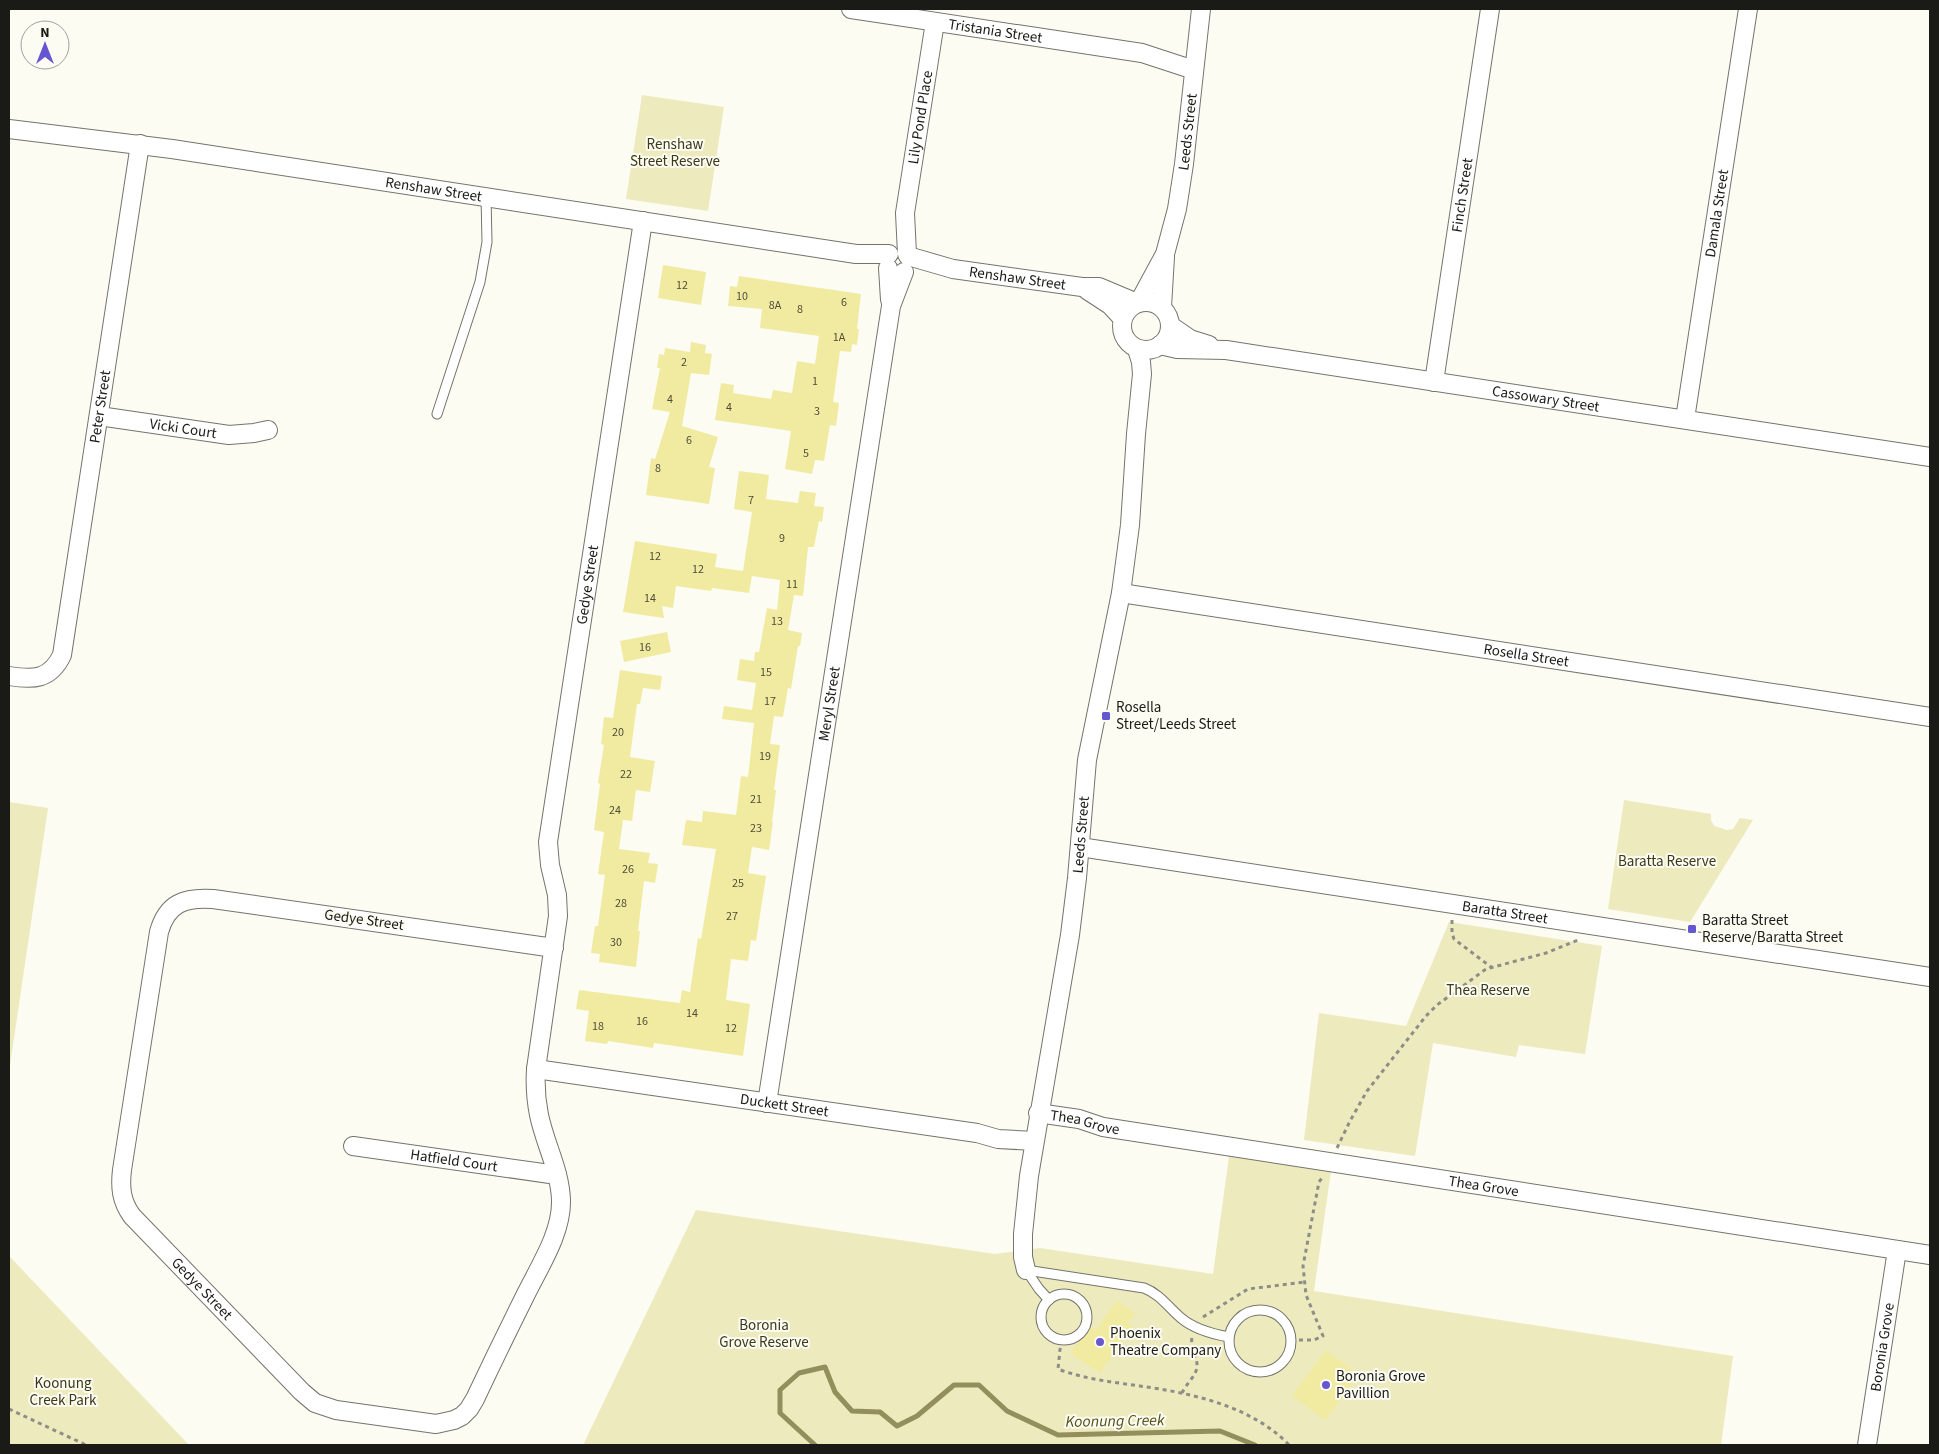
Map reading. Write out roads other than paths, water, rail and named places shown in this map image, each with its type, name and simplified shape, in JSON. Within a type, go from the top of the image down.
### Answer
[{"type":"street","name":"Tristania Street","points":[[851,9],[1194,61]]},
{"type":"street","name":"Leeds Street","points":[[1162,307],[1165,254],[1184,164],[1201,9]]},
{"type":"street","name":"Finch Street","points":[[1434,382],[1490,9]]},
{"type":"street","name":"Damala Street","points":[[1685,419],[1748,9]]},
{"type":"street","name":"Lily Pond Place","points":[[897,261],[935,22]]},
{"type":"street","name":"Renshaw Street","points":[[9,129],[140,144],[643,220],[897,261],[1082,288],[1099,287],[1138,302]]},
{"type":"street","name":"Peter Street","points":[[9,676],[41,677],[58,662],[64,645],[140,144]]},
{"type":"street","name":"Gedye Street","points":[[554,948],[213,898],[197,898],[181,902],[166,914],[159,932],[121,1182],[123,1200],[132,1216],[314,1403],[336,1410],[436,1424],[454,1420],[469,1409],[545,1254],[560,1212],[560,1191],[557,1174],[539,1116],[536,1099],[536,1070],[554,948],[558,905],[548,853],[549,830],[643,220]]},
{"type":"street","name":"Leeds Street","points":[[1138,302],[1165,254]]},
{"type":"street","name":"Meryl Street","points":[[767,1103],[897,261]]},
{"type":"street","name":"Renshaw Street","points":[[1082,288],[1110,305],[1122,318]]},
{"type":"street","points":[[1138,302],[1155,303],[1162,307],[1170,319],[1171,326],[1166,340],[1159,347],[1144,350],[1137,348],[1126,340],[1122,333],[1122,318],[1131,306],[1138,302]]},
{"type":"street","points":[[1171,326],[1190,339],[1226,350]]},
{"type":"street","name":"Leeds Street","points":[[1140,400],[1159,347]]},
{"type":"street","name":"Cassowary Street","points":[[1159,347],[1226,350],[1930,457]]},
{"type":"street","name":"Leeds Street","points":[[1026,1270],[1023,1257],[1023,1234],[1027,1192],[1038,1113],[1070,935],[1087,760],[1121,593],[1130,525],[1142,374],[1137,348]]},
{"type":"street","name":"Vicki Court","points":[[99,416],[229,435],[254,434],[268,430]]},
{"type":"street","name":"Rosella Street","points":[[1121,593],[1930,718]]},
{"type":"street","name":"Baratta Street","points":[[1080,847],[1930,977]]},
{"type":"street","name":"Duckett Street","points":[[536,1070],[977,1133],[998,1140],[1034,1141]]},
{"type":"street","name":"Thea Grove","points":[[1038,1113],[1079,1119],[1103,1127],[1930,1255]]},
{"type":"street","name":"Hatfield Court","points":[[353,1146],[557,1174]]},
{"type":"street","name":"Boronia Grove","points":[[1867,1445],[1897,1250]]},
{"type":"lane","points":[[437,414],[444,388],[462,340],[484,263],[487,242],[486,196]]},
{"type":"lane","points":[[1026,1270],[1049,1300]]},
{"type":"lane","points":[[1026,1270],[1144,1288],[1153,1292],[1180,1317],[1196,1327],[1228,1337]]},
{"type":"lane","points":[[1063,1294],[1071,1295],[1078,1299],[1086,1311],[1085,1325],[1082,1331],[1069,1339],[1061,1340],[1049,1334],[1041,1320],[1044,1306],[1049,1300],[1063,1294]]},
{"type":"lane","points":[[1261,1310],[1278,1315],[1285,1322],[1291,1340],[1286,1357],[1280,1364],[1263,1372],[1254,1372],[1245,1368],[1232,1356],[1228,1337],[1236,1320],[1243,1314],[1261,1310]]},
{"type":"waterway","name":"Koonung Creek","points":[[815,1445],[780,1413],[780,1390],[799,1373],[825,1367],[835,1392],[852,1411],[880,1412],[897,1426],[917,1416],[954,1385],[979,1385],[1007,1411],[1058,1435],[1220,1431],[1255,1445]]},
{"type":"place","name":"Rosella Street/Leeds Street","points":[[1106,716]]},
{"type":"place","name":"Baratta Street Reserve/Baratta Street","points":[[1692,929]]},
{"type":"place","name":"Phoenix Theatre Company","points":[[1100,1342]]},
{"type":"place","name":"Boronia Grove Pavillion","points":[[1326,1385]]},
{"type":"park label","name":"Renshaw Street Reserve","points":[[675,152]]},
{"type":"park label","name":"Baratta Reserve","points":[[1667,861]]},
{"type":"park label","name":"Thea Reserve","points":[[1488,990]]},
{"type":"park label","name":"Boronia Grove Reserve","points":[[764,1334]]},
{"type":"park label","name":"Koonung Creek Park","points":[[63,1392]]}]
